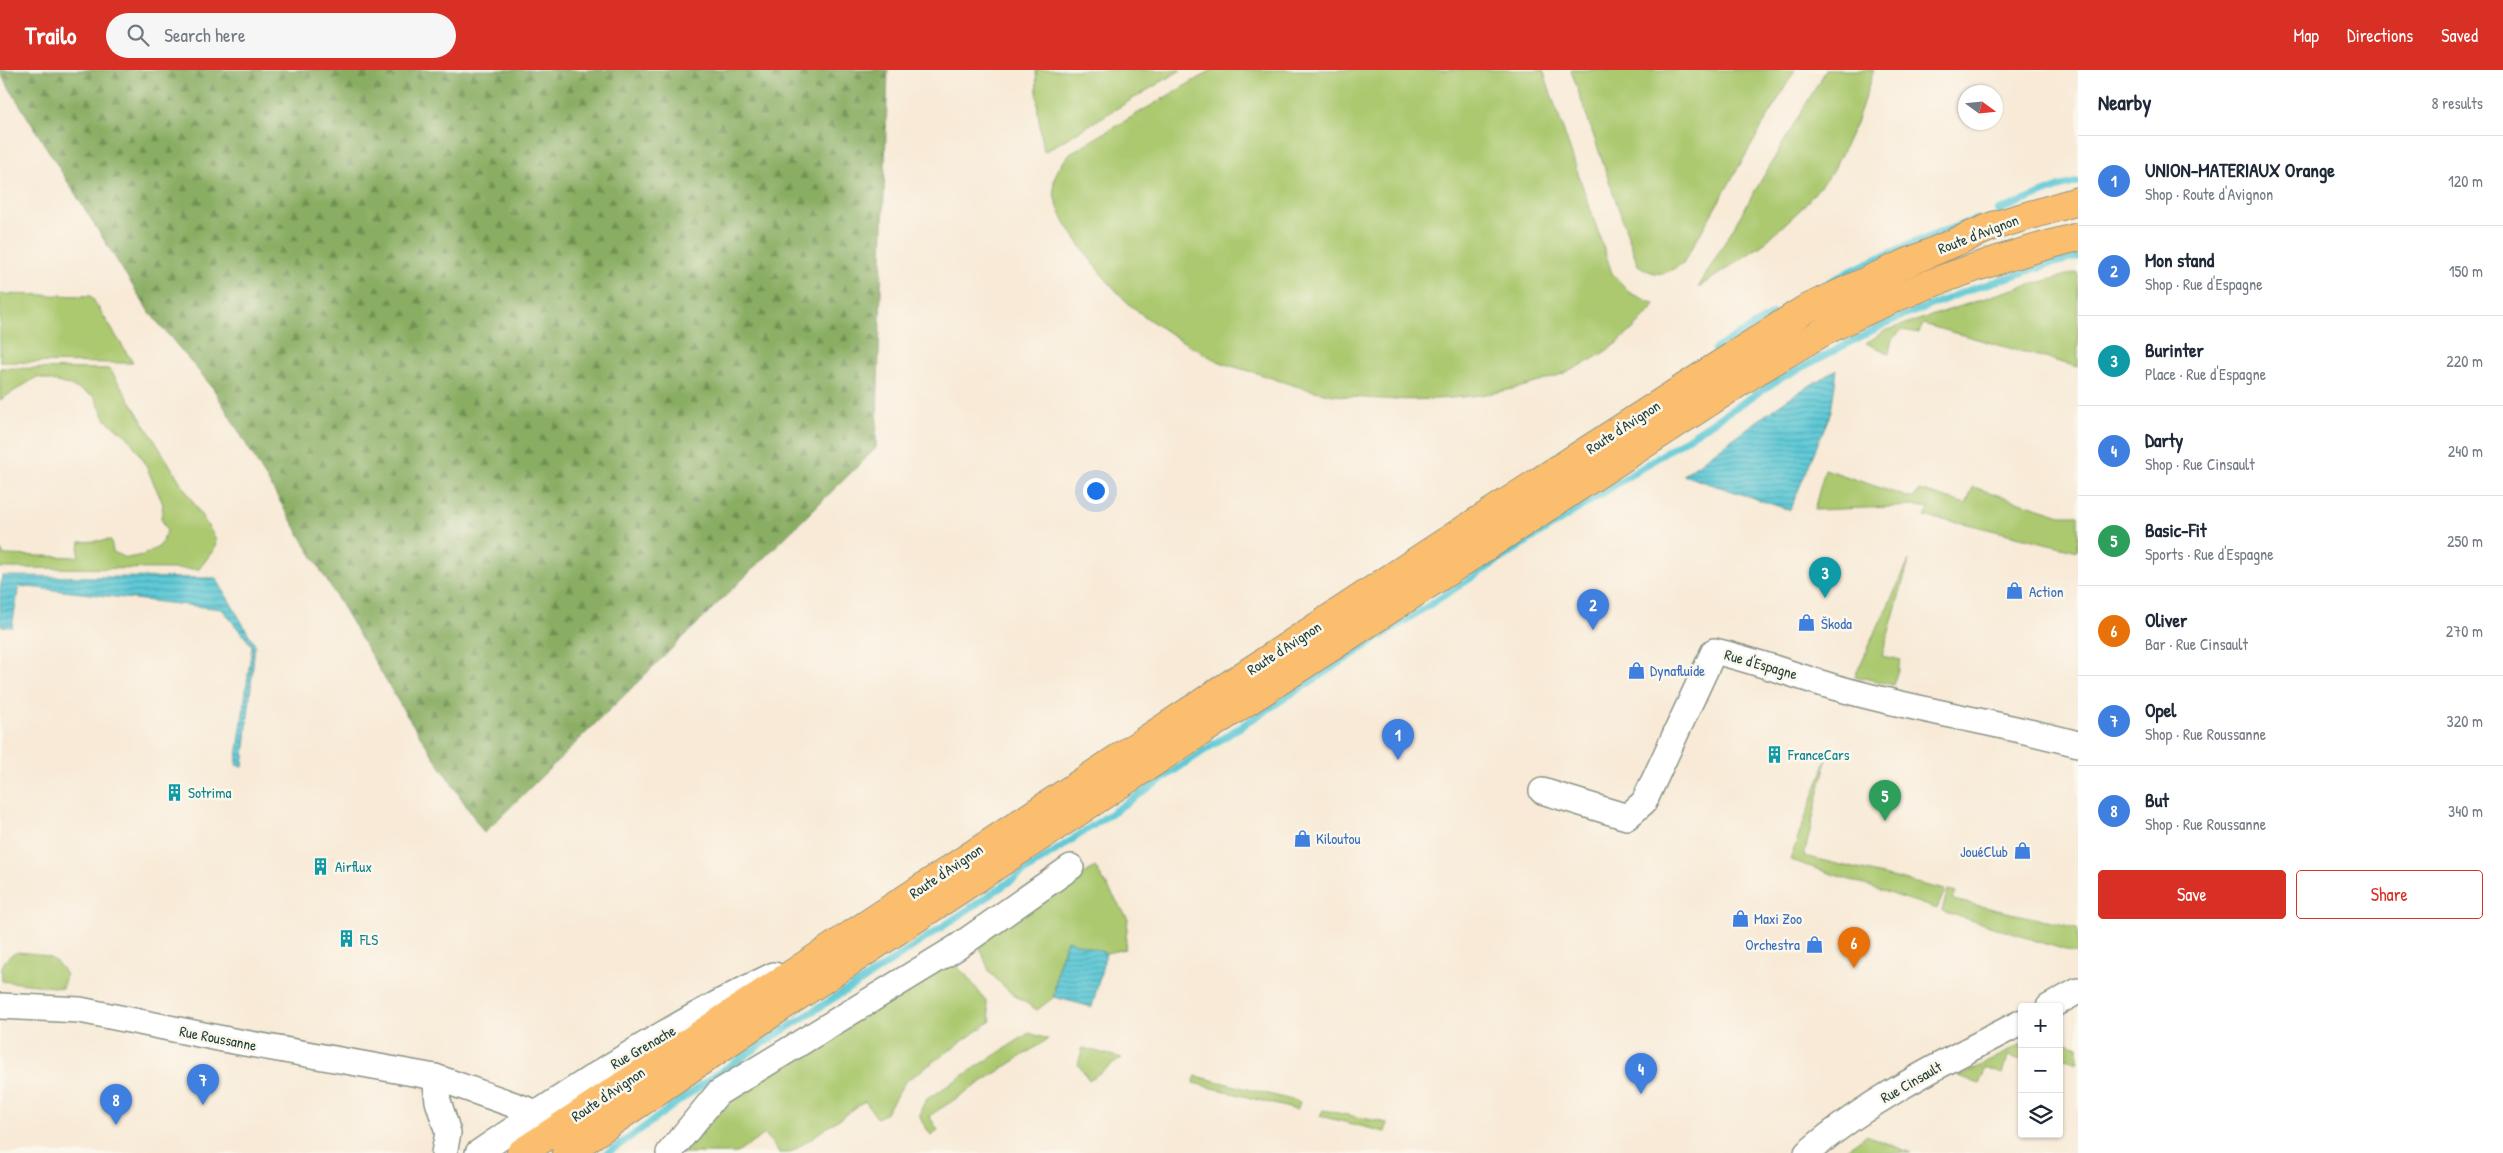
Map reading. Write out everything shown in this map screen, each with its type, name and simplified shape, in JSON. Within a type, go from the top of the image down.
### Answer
[{"type":"main road","name":"Route d'Avignon","points":[[521,1153],[817,955],[1405,568],[1804,310],[1897,267],[1993,226],[2078,201]]},
{"type":"main road","name":"Route d'Avignon","points":[[566,1153],[757,1023],[1111,790],[1757,371],[1830,329],[1904,294],[2036,248],[2078,237]]},
{"type":"street","name":"Rue d'Espagne","points":[[1542,791],[1628,817],[1644,802],[1714,651],[1763,663],[1840,689],[1914,707],[1987,721],[2078,744]]},
{"type":"street","points":[[669,1153],[718,1093],[956,948],[1071,867]]},
{"type":"street","name":"Rue Grenache","points":[[478,1153],[613,1064],[744,989],[817,955]]},
{"type":"street","points":[[2056,1003],[2078,990]]},
{"type":"street","name":"Rue Roussanne","points":[[0,1006],[80,1010],[228,1040],[436,1077],[538,1113]]},
{"type":"street","name":"Rue Cinsault","points":[[1807,1153],[1838,1126],[1893,1092],[2018,1024]]},
{"type":"street","points":[[436,1077],[438,1101],[448,1133],[444,1153]]},
{"type":"green space","points":[[0,70],[888,70],[876,448],[484,833],[404,711],[213,388],[149,312],[0,73]]},
{"type":"green space","points":[[1036,70],[1181,70],[1044,152],[1038,113]]},
{"type":"green space","points":[[1212,70],[1543,70],[1612,273],[1630,293],[1655,304],[1627,335],[1593,359],[1554,377],[1513,389],[1470,396],[1383,399],[1332,395],[1299,387],[1230,365],[1205,354],[1146,317],[1128,303],[1109,283],[1070,231],[1056,201],[1054,181],[1058,169],[1070,153]]},
{"type":"green space","points":[[1571,70],[1795,70],[1683,263],[1666,272],[1656,273],[1638,265]]},
{"type":"green space","points":[[1826,70],[1874,70],[1856,123],[1833,171],[1801,209],[1762,245],[1698,288]]},
{"type":"green space","points":[[2078,272],[2078,367],[1923,324],[1919,333],[1902,330],[1892,339],[1889,353],[1866,343],[1885,331],[2007,291]]},
{"type":"green space","points":[[0,294],[91,296],[133,363],[0,362]]},
{"type":"green space","points":[[0,368],[110,369],[216,539],[215,548],[199,569],[0,568],[0,549],[4,555],[78,557],[80,542],[111,540],[113,552],[127,558],[143,555],[160,546],[167,531],[161,518],[163,504],[144,461],[128,437],[106,420],[94,396],[69,385],[37,377],[0,400]]},
{"type":"green space","points":[[1825,469],[1913,499],[1919,490],[1966,504],[1973,487],[2061,515],[2078,515],[2078,551],[1963,523],[1925,517],[1930,508],[1915,506],[1814,510]]},
{"type":"green space","points":[[1909,561],[1882,656],[1901,660],[1893,685],[1855,676]]},
{"type":"green space","points":[[1827,758],[1804,856],[1945,890],[1937,909],[1790,860]]},
{"type":"green space","points":[[1095,867],[1128,919],[1125,949],[1106,953],[1067,941],[1057,971],[1054,997],[1037,1010],[1012,994],[990,973],[977,941]]},
{"type":"green space","points":[[1948,890],[1956,892],[1953,900],[2078,928],[2078,954],[1942,911]]},
{"type":"green space","points":[[18,952],[46,957],[58,963],[66,976],[62,988],[2,981],[2,967],[6,959]]},
{"type":"green space","points":[[951,962],[966,975],[986,1001],[991,1021],[905,1082],[885,1114],[877,1118],[865,1101],[790,1153],[779,1153],[765,1134],[737,1153],[683,1153],[730,1099]]},
{"type":"green space","points":[[1029,1033],[1048,1039],[929,1116],[938,1130],[931,1135],[920,1117],[921,1110],[927,1099]]},
{"type":"green space","points":[[2063,1041],[2078,1046],[2078,1062],[2063,1057]]},
{"type":"green space","points":[[2018,1046],[2018,1059],[2008,1056],[2003,1074],[1986,1068],[1979,1084],[1959,1077]]},
{"type":"green space","points":[[1083,1048],[1122,1058],[1089,1080],[1078,1064]]},
{"type":"green space","points":[[1196,1076],[1300,1102],[1297,1110],[1193,1083]]},
{"type":"green space","points":[[1323,1110],[1387,1123],[1385,1132],[1320,1116]]},
{"type":"green space","points":[[1866,1135],[1911,1153],[1842,1153]]},
{"type":"water","points":[[1837,369],[1831,412],[1790,510],[1683,475],[1786,400]]},
{"type":"water","points":[[3,576],[216,578],[255,645],[243,767],[236,765],[252,646],[222,609],[19,586],[12,627],[0,626],[0,589]]},
{"type":"water","points":[[1067,940],[1106,953],[1092,1007],[1054,997],[1057,971]]},
{"type":"waterway","points":[[1998,211],[2059,187],[2078,182]]},
{"type":"waterway","points":[[1809,293],[1891,252],[1977,219]]},
{"type":"waterway","points":[[607,1153],[725,1069],[862,981],[1217,742],[1778,380],[1891,321],[1969,290],[2078,257]]},
{"type":"waterway","points":[[1715,349],[1773,314]]},
{"type":"place","name":"Action","points":[[2015,591]]},
{"type":"place","name":"Burinter","points":[[1825,598]]},
{"type":"place","name":"Škoda","points":[[1807,623]]},
{"type":"place","name":"Mon stand","points":[[1593,630]]},
{"type":"place","name":"Dynafluide","points":[[1636,670]]},
{"type":"place","name":"FranceCars","points":[[1774,754]]},
{"type":"place","name":"UNION-MATERIAUX Orange","points":[[1398,760]]},
{"type":"place","name":"Sotrima","points":[[174,792]]},
{"type":"place","name":"Basic-Fit","points":[[1885,821]]},
{"type":"place","name":"Kiloutou","points":[[1302,838]]},
{"type":"place","name":"JouéClub","points":[[2022,851]]},
{"type":"place","name":"Airflux","points":[[321,866]]},
{"type":"place","name":"Maxi Zoo","points":[[1740,918]]},
{"type":"place","name":"FLS","points":[[346,939]]},
{"type":"place","name":"Orchestra","points":[[1814,944]]},
{"type":"place","name":"Oliver","points":[[1854,968]]},
{"type":"place","name":"Darty","points":[[1641,1094]]},
{"type":"place","name":"Opel","points":[[203,1105]]},
{"type":"place","name":"But","points":[[116,1125]]}]
